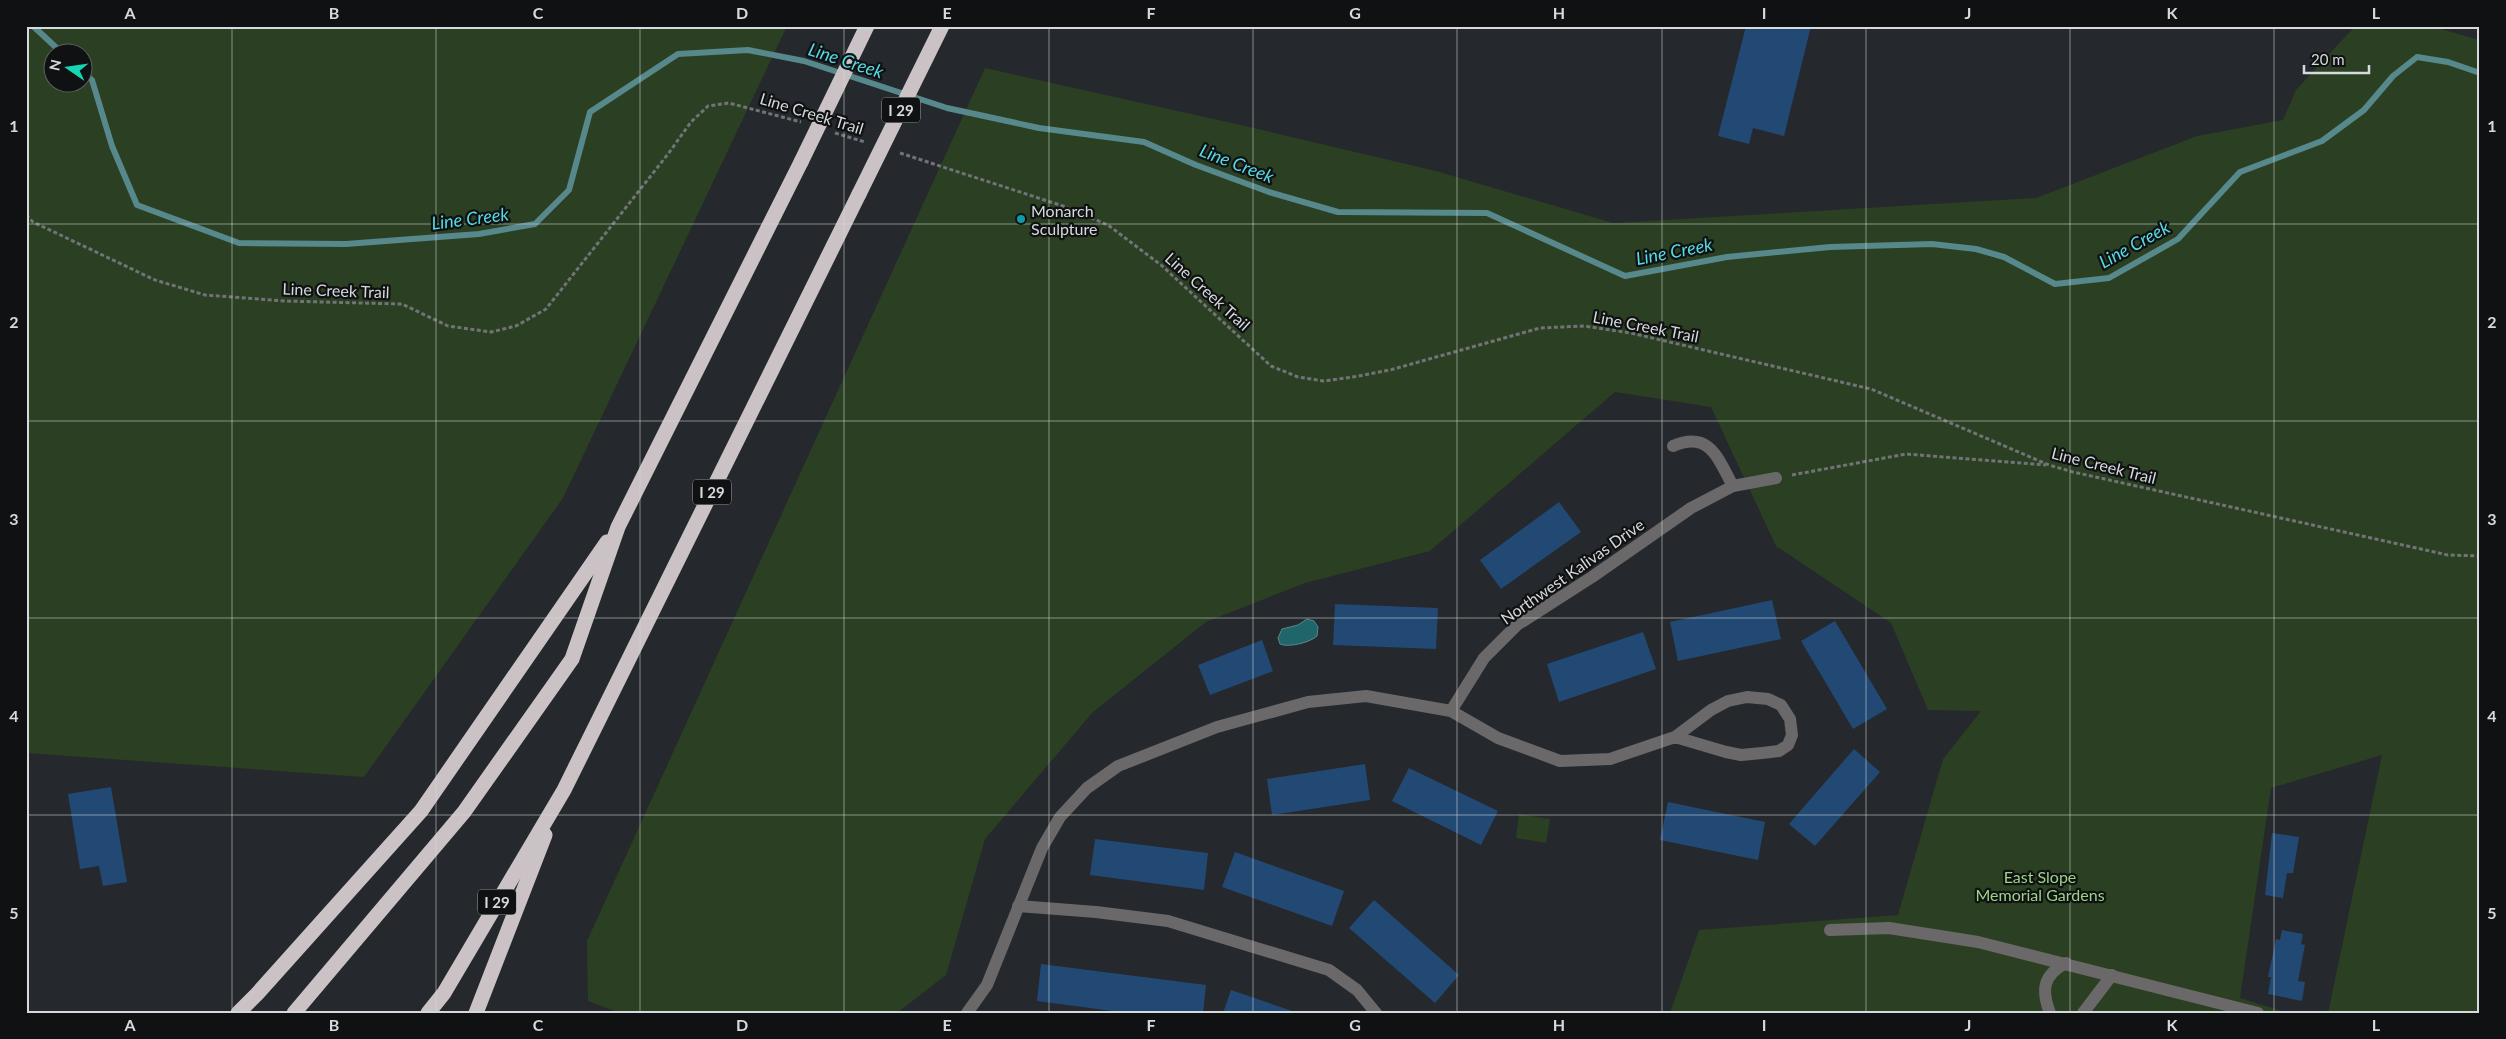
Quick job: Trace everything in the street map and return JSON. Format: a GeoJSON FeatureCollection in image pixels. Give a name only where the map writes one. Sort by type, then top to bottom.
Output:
{"type":"FeatureCollection","features":[{"type":"Feature","properties":{"kind":"highway"},"geometry":{"type":"LineString","coordinates":[[294,1013],[464,812],[572,659],[618,527],[801,162],[866,26]]}},
{"type":"Feature","properties":{"kind":"highway","name":"I 29"},"geometry":{"type":"LineString","coordinates":[[428,1013],[444,993],[564,790],[942,26]]}},
{"type":"Feature","properties":{"kind":"highway"},"geometry":{"type":"LineString","coordinates":[[238,1013],[258,994],[421,811],[618,527]]}},
{"type":"Feature","properties":{"kind":"highway"},"geometry":{"type":"LineString","coordinates":[[476,1013],[564,790]]}},
{"type":"Feature","properties":{"kind":"street"},"geometry":{"type":"LineString","coordinates":[[1673,446],[1695,440],[1705,444],[1715,453],[1733,486]]}},
{"type":"Feature","properties":{"kind":"street","name":"Northwest Kalivas Drive"},"geometry":{"type":"LineString","coordinates":[[1451,711],[1484,658],[1517,624],[1599,572],[1691,508],[1733,486],[1776,478]]}},
{"type":"Feature","properties":{"kind":"street"},"geometry":{"type":"LineString","coordinates":[[971,1012],[987,985],[1042,848],[1060,816],[1087,788],[1118,766],[1217,727],[1308,702],[1366,696],[1451,711],[1498,738],[1560,761],[1610,759],[1675,737],[1711,710],[1728,702],[1747,697],[1768,699],[1781,705],[1790,719],[1792,734],[1788,745],[1778,751],[1741,755],[1675,737]]}},
{"type":"Feature","properties":{"kind":"street"},"geometry":{"type":"LineString","coordinates":[[1018,906],[1114,914],[1168,922],[1187,927],[1329,970],[1357,990],[1376,1013]]}},
{"type":"Feature","properties":{"kind":"street"},"geometry":{"type":"LineString","coordinates":[[1830,930],[1874,927],[1908,929],[1978,942],[2112,974],[2258,1013]]}},
{"type":"Feature","properties":{"kind":"street"},"geometry":{"type":"LineString","coordinates":[[2050,1013],[2044,999],[2044,984],[2055,968],[2066,963]]}},
{"type":"Feature","properties":{"kind":"street"},"geometry":{"type":"LineString","coordinates":[[2083,1013],[2112,974]]}},
{"type":"Feature","properties":{"kind":"path","name":"Line Creek Trail"},"geometry":{"type":"LineString","coordinates":[[26,215],[32,222],[155,280],[205,295],[284,302],[402,304],[448,326],[491,332],[516,326],[546,309],[691,122],[708,106],[729,103],[803,123]]}},
{"type":"Feature","properties":{"kind":"path","name":"Line Creek Trail"},"geometry":{"type":"LineString","coordinates":[[831,132],[869,143]]}},
{"type":"Feature","properties":{"kind":"path","name":"Line Creek Trail"},"geometry":{"type":"LineString","coordinates":[[897,152],[1063,206],[1108,225],[1161,264],[1271,366],[1298,376],[1324,381],[1390,370],[1540,328],[1584,326],[1631,333],[1871,389],[2049,465],[2448,555],[2480,556]]}},
{"type":"Feature","properties":{"kind":"path"},"geometry":{"type":"LineString","coordinates":[[1776,478],[1906,454],[2049,465]]}},
{"type":"Feature","properties":{"kind":"green space"},"geometry":{"type":"Polygon","coordinates":[[[26,26],[787,26],[563,498],[364,777],[26,753],[26,26]]]}},
{"type":"Feature","properties":{"kind":"green space","name":"East Slope Memorial Gardens"},"geometry":{"type":"Polygon","coordinates":[[[2355,26],[2430,26],[2480,40],[2480,1013],[2328,1013],[2382,755],[2271,788],[2240,998],[2289,1013],[1670,1013],[1699,930],[1898,915],[1943,759],[1981,711],[1928,710],[1891,623],[1776,546],[1711,407],[1615,392],[1430,551],[1305,583],[1206,622],[1093,712],[985,839],[946,975],[897,1013],[620,1013],[588,1001],[587,941],[985,68],[1436,171],[1613,223],[2036,198],[2197,136],[2283,120],[2296,90],[2355,26]]]}},
{"type":"Feature","properties":{"kind":"green space"},"geometry":{"type":"Polygon","coordinates":[[[1519,814],[1550,819],[1546,843],[1516,838],[1519,814]]]}},
{"type":"Feature","properties":{"kind":"water"},"geometry":{"type":"Polygon","coordinates":[[[1307,619],[1314,621],[1318,627],[1317,636],[1300,644],[1280,644],[1278,638],[1282,629],[1298,625],[1307,619]]]}},
{"type":"Feature","properties":{"kind":"building"},"geometry":{"type":"Polygon","coordinates":[[[1746,26],[1811,26],[1784,136],[1753,128],[1749,144],[1718,136],[1746,26]]]}},
{"type":"Feature","properties":{"kind":"building"},"geometry":{"type":"Polygon","coordinates":[[[1559,502],[1581,532],[1501,589],[1480,560],[1559,502]]]}},
{"type":"Feature","properties":{"kind":"building"},"geometry":{"type":"Polygon","coordinates":[[[1772,600],[1781,639],[1678,661],[1670,622],[1772,600]]]}},
{"type":"Feature","properties":{"kind":"building"},"geometry":{"type":"Polygon","coordinates":[[[1335,604],[1438,608],[1436,649],[1333,645],[1335,604]]]}},
{"type":"Feature","properties":{"kind":"building"},"geometry":{"type":"Polygon","coordinates":[[[1835,621],[1887,709],[1853,729],[1801,641],[1835,621]]]}},
{"type":"Feature","properties":{"kind":"building"},"geometry":{"type":"Polygon","coordinates":[[[1643,632],[1656,669],[1559,702],[1547,664],[1643,632]]]}},
{"type":"Feature","properties":{"kind":"building"},"geometry":{"type":"Polygon","coordinates":[[[1262,640],[1273,671],[1210,695],[1198,665],[1262,640]]]}},
{"type":"Feature","properties":{"kind":"building"},"geometry":{"type":"Polygon","coordinates":[[[1854,749],[1880,772],[1815,846],[1789,824],[1854,749]]]}},
{"type":"Feature","properties":{"kind":"building"},"geometry":{"type":"Polygon","coordinates":[[[1365,764],[1370,800],[1272,815],[1267,779],[1365,764]]]}},
{"type":"Feature","properties":{"kind":"building"},"geometry":{"type":"Polygon","coordinates":[[[1409,768],[1498,811],[1481,845],[1392,801],[1409,768]]]}},
{"type":"Feature","properties":{"kind":"building"},"geometry":{"type":"Polygon","coordinates":[[[111,787],[127,882],[103,886],[99,866],[80,869],[68,794],[111,787]]]}},
{"type":"Feature","properties":{"kind":"building"},"geometry":{"type":"Polygon","coordinates":[[[1668,802],[1765,822],[1758,860],[1660,840],[1668,802]]]}},
{"type":"Feature","properties":{"kind":"building"},"geometry":{"type":"Polygon","coordinates":[[[2272,833],[2299,837],[2293,873],[2287,873],[2283,898],[2265,895],[2272,833]]]}},
{"type":"Feature","properties":{"kind":"building"},"geometry":{"type":"Polygon","coordinates":[[[1095,839],[1208,853],[1204,890],[1090,875],[1095,839]]]}},
{"type":"Feature","properties":{"kind":"building"},"geometry":{"type":"Polygon","coordinates":[[[1235,852],[1344,891],[1332,926],[1222,887],[1235,852]]]}},
{"type":"Feature","properties":{"kind":"building"},"geometry":{"type":"Polygon","coordinates":[[[1374,900],[1459,975],[1435,1003],[1349,928],[1374,900]]]}},
{"type":"Feature","properties":{"kind":"building"},"geometry":{"type":"Polygon","coordinates":[[[2282,930],[2303,934],[2301,944],[2305,945],[2298,981],[2305,982],[2302,1001],[2268,994],[2271,977],[2268,977],[2276,939],[2280,940],[2282,930]]]}},
{"type":"Feature","properties":{"kind":"building"},"geometry":{"type":"Polygon","coordinates":[[[1041,964],[1206,985],[1203,1013],[1127,1013],[1037,1001],[1041,964]]]}},
{"type":"Feature","properties":{"kind":"building"},"geometry":{"type":"Polygon","coordinates":[[[1231,990],[1295,1012],[1295,1013],[1223,1013],[1231,990]]]}},
{"type":"Feature","properties":{"kind":"waterway","name":"Line Creek"},"geometry":{"type":"LineString","coordinates":[[33,26],[50,42]]}},
{"type":"Feature","properties":{"kind":"waterway","name":"Line Creek"},"geometry":{"type":"LineString","coordinates":[[92,80],[112,146],[137,205],[239,243],[346,244],[479,234],[535,224],[569,190],[590,112],[678,54],[748,50],[804,61],[947,108],[1039,128],[1144,142],[1196,165],[1269,192],[1338,212],[1487,213],[1625,276],[1727,257],[1830,247],[1932,244],[1976,249],[2004,257],[2055,284],[2109,278],[2178,239],[2240,172],[2322,141],[2364,110],[2393,76],[2417,57],[2448,62],[2480,73]]}},
{"type":"Feature","properties":{"kind":"place","name":"Monarch Sculpture"},"geometry":{"type":"Point","coordinates":[1021,219]}}]}
